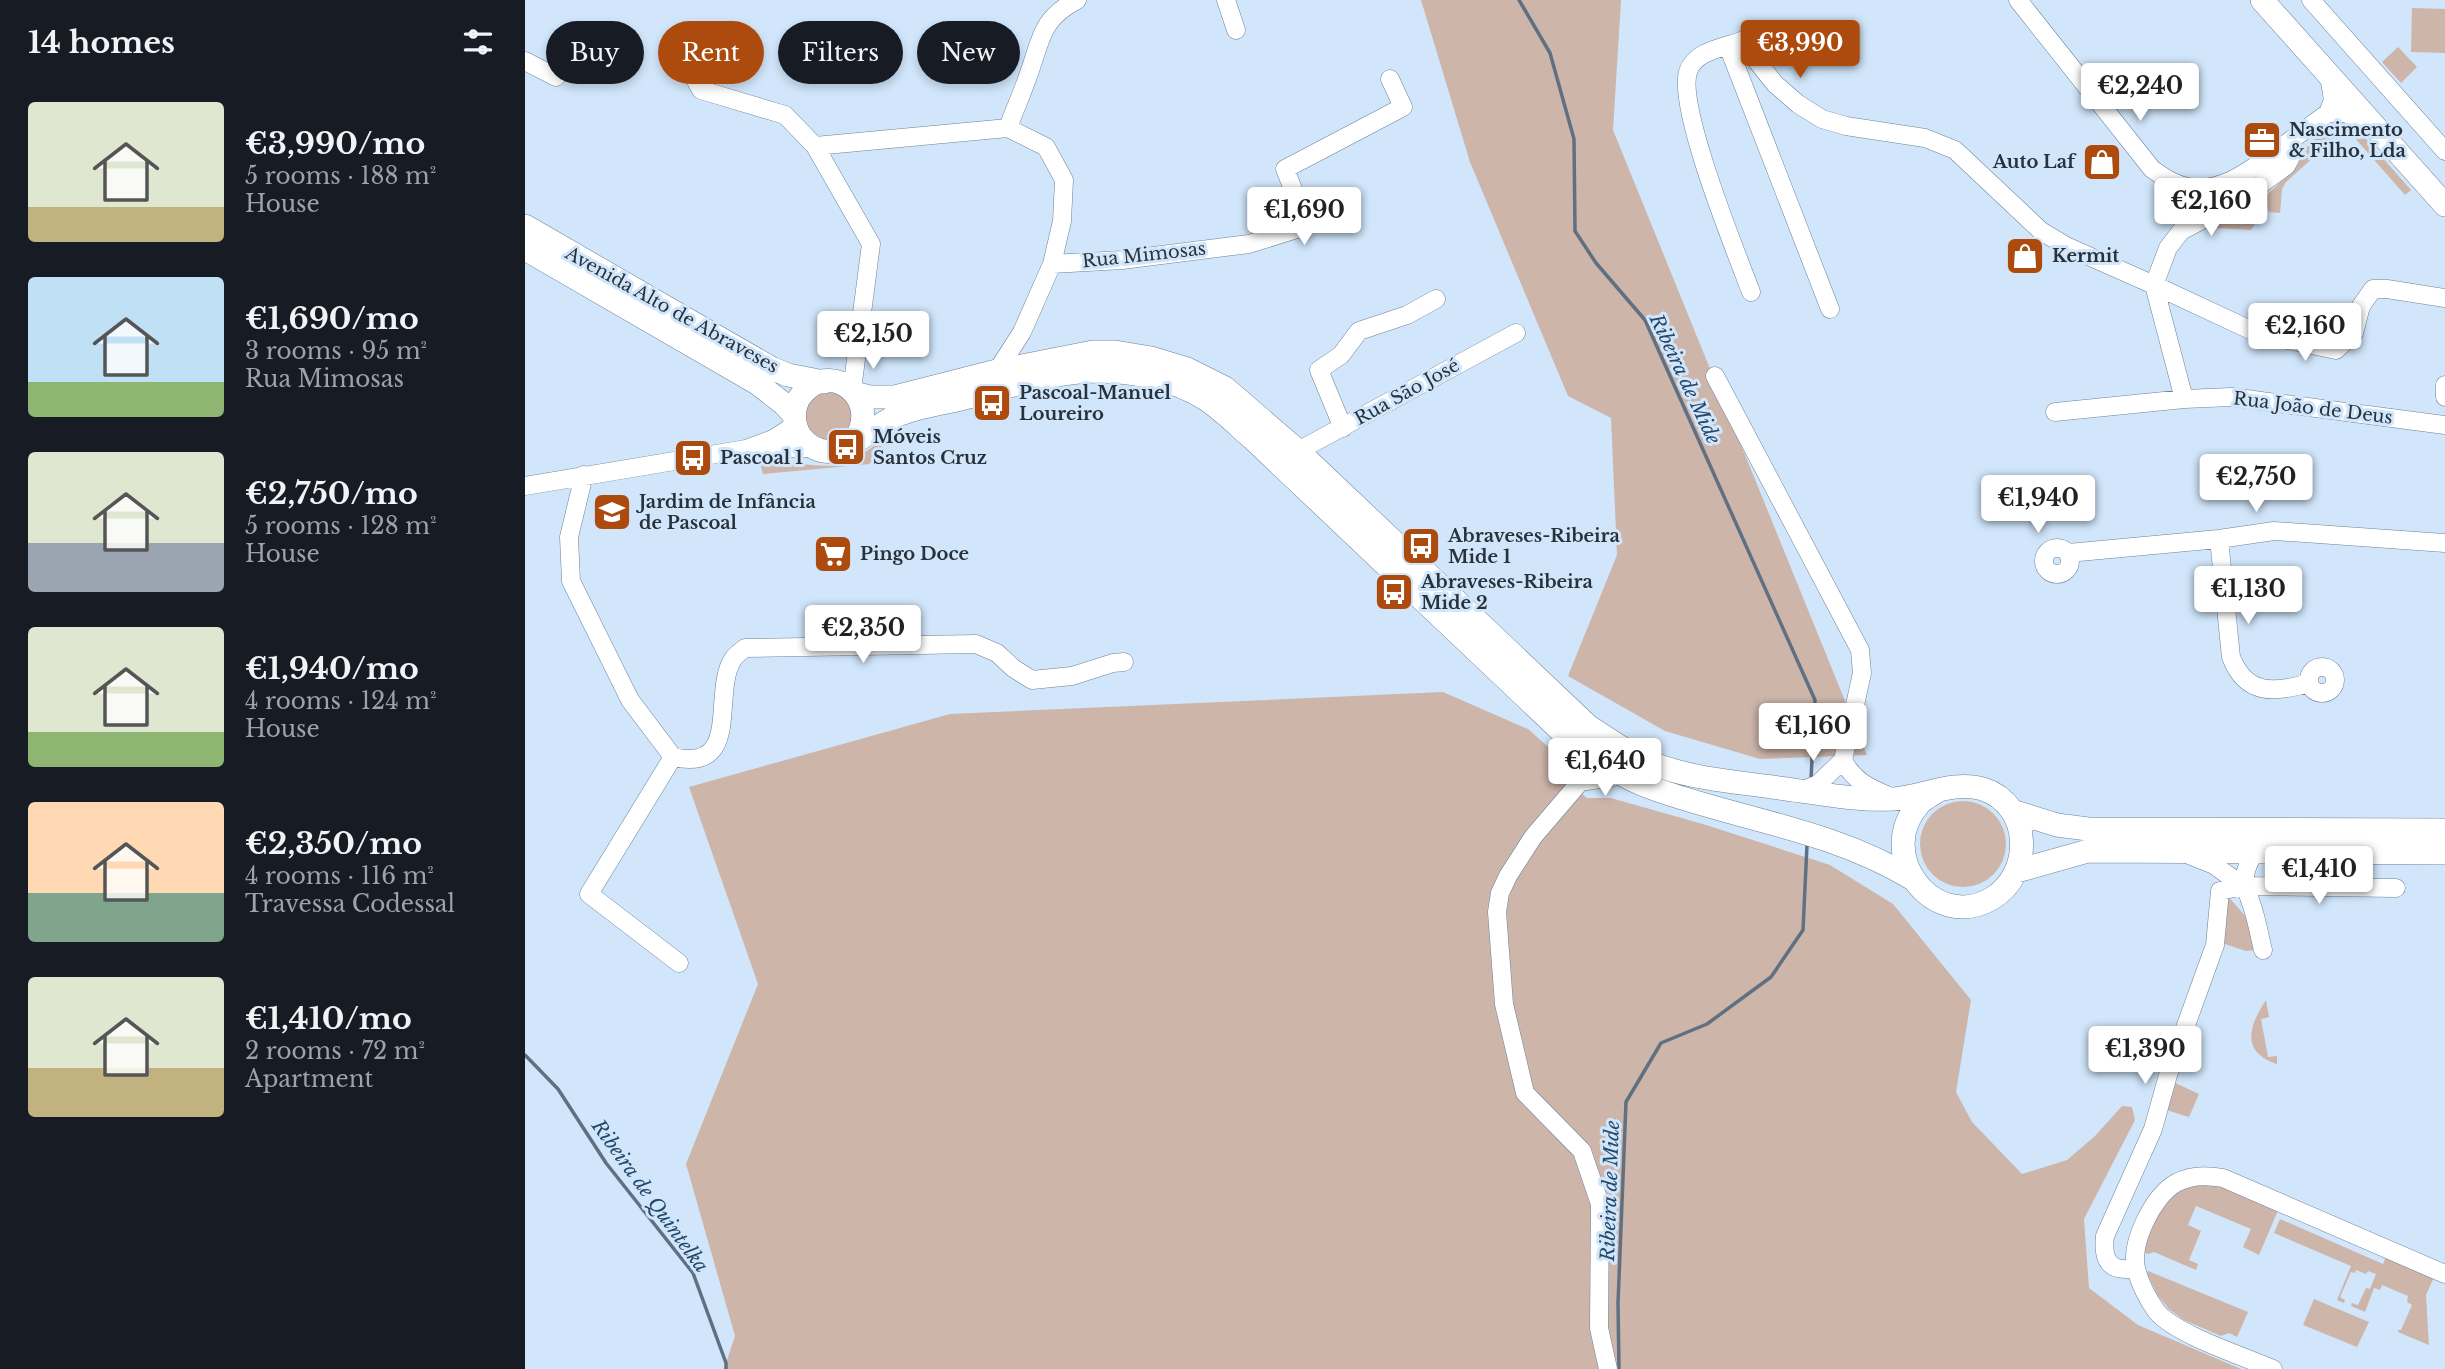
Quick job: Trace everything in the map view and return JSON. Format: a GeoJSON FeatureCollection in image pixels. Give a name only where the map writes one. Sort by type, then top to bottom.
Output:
{"type":"FeatureCollection","features":[{"type":"Feature","properties":{"kind":"main road"},"geometry":{"type":"LineString","coordinates":[[2262,0],[2445,205]]}},
{"type":"Feature","properties":{"kind":"main road"},"geometry":{"type":"LineString","coordinates":[[2284,0],[2445,182]]}},
{"type":"Feature","properties":{"kind":"main road","name":"Avenida Alto de Abraveses"},"geometry":{"type":"LineString","coordinates":[[525,226],[771,368],[870,397],[895,397],[997,371],[1093,352],[1115,352],[1151,358],[1187,369],[1225,388],[1298,452],[1588,726],[1626,752],[1663,767],[1706,777],[1847,797],[1894,799],[1935,792]]}},
{"type":"Feature","properties":{"kind":"main road","name":"Avenida Alto de Abraveses"},"geometry":{"type":"LineString","coordinates":[[525,249],[757,383],[784,404],[795,420]]}},
{"type":"Feature","properties":{"kind":"main road"},"geometry":{"type":"LineString","coordinates":[[854,441],[864,422],[864,412],[842,387],[812,386],[803,393],[797,403],[795,420],[799,435],[814,448],[835,451],[846,447],[901,414],[1044,379],[1093,371],[1129,373],[1179,386],[1207,400],[1252,438],[1575,744],[1624,775],[1649,787],[1818,836],[1861,852],[1904,874],[1923,892],[1938,901],[1956,906],[1974,905],[1991,899],[2005,888],[2017,871],[2023,851],[2021,830],[2012,811],[1993,794],[1969,785],[1952,786],[1935,792],[1919,803],[1908,820],[1902,839],[1904,874]]}},
{"type":"Feature","properties":{"kind":"main road"},"geometry":{"type":"LineString","coordinates":[[2012,811],[2057,825],[2088,829],[2445,830]]}},
{"type":"Feature","properties":{"kind":"main road"},"geometry":{"type":"LineString","coordinates":[[2017,871],[2088,851],[2445,853]]}},
{"type":"Feature","properties":{"kind":"street"},"geometry":{"type":"LineString","coordinates":[[1008,128],[1044,30],[1053,16],[1077,0]]}},
{"type":"Feature","properties":{"kind":"street"},"geometry":{"type":"LineString","coordinates":[[1226,0],[1236,30]]}},
{"type":"Feature","properties":{"kind":"street"},"geometry":{"type":"LineString","coordinates":[[2018,0],[2152,169],[2176,184],[2200,189],[2225,185],[2291,140],[2328,113],[2333,100],[2329,75]]}},
{"type":"Feature","properties":{"kind":"street"},"geometry":{"type":"LineString","coordinates":[[2311,0],[2445,151]]}},
{"type":"Feature","properties":{"kind":"street"},"geometry":{"type":"LineString","coordinates":[[1751,292],[1703,159],[1692,117],[1687,83],[1688,71],[1697,58],[1741,41],[1775,84],[1798,104],[1822,119],[1846,126],[1925,138],[1955,150],[2041,231],[2066,246],[2259,334],[2336,349],[2354,333],[2361,306],[2372,289],[2445,298]]}},
{"type":"Feature","properties":{"kind":"street"},"geometry":{"type":"LineString","coordinates":[[1728,46],[1830,309]]}},
{"type":"Feature","properties":{"kind":"street"},"geometry":{"type":"LineString","coordinates":[[525,61],[546,72]]}},
{"type":"Feature","properties":{"kind":"street","name":"Rua Mimosas"},"geometry":{"type":"LineString","coordinates":[[1052,264],[1122,260],[1249,243],[1297,229],[1304,217],[1285,169],[1403,107],[1390,79]]}},
{"type":"Feature","properties":{"kind":"street"},"geometry":{"type":"LineString","coordinates":[[698,84],[701,90],[785,115],[815,146],[871,244],[856,348],[842,387]]}},
{"type":"Feature","properties":{"kind":"street"},"geometry":{"type":"LineString","coordinates":[[2328,113],[2345,113],[2373,124]]}},
{"type":"Feature","properties":{"kind":"street"},"geometry":{"type":"LineString","coordinates":[[815,146],[1008,128],[1047,147],[1064,180],[1062,221],[1052,264],[1022,332],[997,371]]}},
{"type":"Feature","properties":{"kind":"street"},"geometry":{"type":"LineString","coordinates":[[2184,399],[2154,285],[2168,248],[2181,231],[2239,200],[2286,166],[2290,159],[2291,140]]}},
{"type":"Feature","properties":{"kind":"street"},"geometry":{"type":"LineString","coordinates":[[1343,428],[1319,370],[1341,355],[1359,331],[1408,315],[1436,299]]}},
{"type":"Feature","properties":{"kind":"street"},"geometry":{"type":"LineString","coordinates":[[1022,332],[1026,347],[1033,355],[1046,361]]}},
{"type":"Feature","properties":{"kind":"street","name":"Rua São José"},"geometry":{"type":"LineString","coordinates":[[1298,452],[1516,333]]}},
{"type":"Feature","properties":{"kind":"street"},"geometry":{"type":"LineString","coordinates":[[1715,376],[1860,650],[1862,673],[1843,760],[1818,784],[1801,791]]}},
{"type":"Feature","properties":{"kind":"street"},"geometry":{"type":"LineString","coordinates":[[2445,385],[2445,397]]}},
{"type":"Feature","properties":{"kind":"street","name":"Rua João de Deus"},"geometry":{"type":"LineString","coordinates":[[2055,412],[2231,397],[2445,425]]}},
{"type":"Feature","properties":{"kind":"street"},"geometry":{"type":"LineString","coordinates":[[746,449],[773,439],[795,420]]}},
{"type":"Feature","properties":{"kind":"street"},"geometry":{"type":"LineString","coordinates":[[525,486],[746,449],[814,448]]}},
{"type":"Feature","properties":{"kind":"street"},"geometry":{"type":"LineString","coordinates":[[584,475],[569,537],[571,582],[630,700],[673,757],[692,761],[704,758],[714,746],[721,729],[728,670],[734,657],[745,648],[976,644],[997,653],[1013,668],[1032,680],[1072,676],[1124,662]]}},
{"type":"Feature","properties":{"kind":"street"},"geometry":{"type":"LineString","coordinates":[[2068,553],[2219,539],[2274,531],[2445,543]]}},
{"type":"Feature","properties":{"kind":"street"},"geometry":{"type":"LineString","coordinates":[[2219,539],[2234,665],[2244,678],[2258,688],[2284,691],[2309,683]]}},
{"type":"Feature","properties":{"kind":"street"},"geometry":{"type":"LineString","coordinates":[[1575,744],[1580,782]]}},
{"type":"Feature","properties":{"kind":"street"},"geometry":{"type":"LineString","coordinates":[[673,757],[589,894],[679,962]]}},
{"type":"Feature","properties":{"kind":"street"},"geometry":{"type":"LineString","coordinates":[[1843,760],[1862,785],[1894,799]]}},
{"type":"Feature","properties":{"kind":"street"},"geometry":{"type":"LineString","coordinates":[[1608,1369],[1599,1328],[1600,1204],[1582,1151],[1525,1093],[1504,1004],[1497,912],[1500,893],[1508,876],[1533,837],[1580,782],[1624,775]]}},
{"type":"Feature","properties":{"kind":"street"},"geometry":{"type":"LineString","coordinates":[[2180,851],[2214,865],[2243,886]]}},
{"type":"Feature","properties":{"kind":"street"},"geometry":{"type":"LineString","coordinates":[[2253,852],[2245,867],[2243,886],[2255,915],[2263,950]]}},
{"type":"Feature","properties":{"kind":"street"},"geometry":{"type":"LineString","coordinates":[[2136,1268],[2124,1270],[2113,1267],[2106,1260],[2105,1236],[2153,1129],[2168,1075],[2215,945],[2220,891],[2243,886],[2396,888]]}},
{"type":"Feature","properties":{"kind":"street"},"geometry":{"type":"LineString","coordinates":[[2273,1369],[2178,1329],[2158,1313],[2146,1294],[2136,1268],[2138,1238],[2151,1209],[2175,1184],[2194,1177],[2223,1178],[2445,1275]]}},
{"type":"Feature","properties":{"kind":"shaded area"},"geometry":{"type":"Polygon","coordinates":[[[1421,0],[1621,0],[1613,130],[1867,755],[1760,759],[1665,731],[1568,676],[1617,555],[1611,418],[1568,396],[1470,162],[1421,0]]]}},
{"type":"Feature","properties":{"kind":"shaded area"},"geometry":{"type":"Polygon","coordinates":[[[2412,8],[2445,9],[2445,53],[2411,52],[2412,8]]]}},
{"type":"Feature","properties":{"kind":"shaded area"},"geometry":{"type":"Polygon","coordinates":[[[2398,47],[2417,67],[2401,83],[2382,62],[2398,47]]]}},
{"type":"Feature","properties":{"kind":"shaded area"},"geometry":{"type":"Polygon","coordinates":[[[2350,121],[2411,190],[2405,195],[2346,128],[2286,182],[2282,189],[2280,213],[2269,212],[2265,202],[2268,194],[2297,166],[2306,148],[2334,123],[2350,121]]]}},
{"type":"Feature","properties":{"kind":"shaded area"},"geometry":{"type":"Polygon","coordinates":[[[2239,214],[2254,221],[2251,230],[2215,228],[2216,225],[2239,214]]]}},
{"type":"Feature","properties":{"kind":"shaded area"},"geometry":{"type":"Polygon","coordinates":[[[829,392],[846,399],[853,416],[846,433],[829,440],[812,433],[805,416],[812,399],[829,392]]]}},
{"type":"Feature","properties":{"kind":"shaded area"},"geometry":{"type":"Polygon","coordinates":[[[881,441],[882,461],[870,464],[763,474],[760,463],[834,466],[858,457],[881,441]]]}},
{"type":"Feature","properties":{"kind":"shaded area"},"geometry":{"type":"Polygon","coordinates":[[[1443,692],[1528,729],[1562,759],[1567,781],[1587,798],[1611,798],[1830,865],[1893,904],[1971,1000],[1956,1092],[1972,1122],[2022,1174],[2067,1160],[2095,1136],[2122,1106],[2132,1107],[2135,1120],[2084,1219],[2089,1288],[2138,1325],[2241,1369],[724,1369],[735,1336],[686,1164],[758,984],[689,787],[950,714],[1443,692]]]}},
{"type":"Feature","properties":{"kind":"shaded area"},"geometry":{"type":"Polygon","coordinates":[[[1963,801],[1987,808],[1999,820],[2006,844],[1999,868],[1987,880],[1963,887],[1939,880],[1927,868],[1920,844],[1927,820],[1939,808],[1963,801]]]}},
{"type":"Feature","properties":{"kind":"shaded area"},"geometry":{"type":"Polygon","coordinates":[[[2227,895],[2246,917],[2257,950],[2246,951],[2222,943],[2227,895]]]}},
{"type":"Feature","properties":{"kind":"shaded area"},"geometry":{"type":"Polygon","coordinates":[[[2266,1000],[2269,1017],[2261,1019],[2268,1057],[2277,1056],[2277,1064],[2257,1053],[2251,1037],[2255,1019],[2266,1000]]]}},
{"type":"Feature","properties":{"kind":"shaded area"},"geometry":{"type":"Polygon","coordinates":[[[2171,1081],[2199,1094],[2189,1117],[2163,1109],[2171,1081]]]}},
{"type":"Feature","properties":{"kind":"shaded area"},"geometry":{"type":"Polygon","coordinates":[[[2207,1181],[2279,1208],[2259,1255],[2243,1247],[2251,1229],[2196,1206],[2188,1225],[2201,1231],[2189,1260],[2198,1264],[2196,1270],[2154,1252],[2144,1252],[2144,1234],[2171,1191],[2207,1181]]]}},
{"type":"Feature","properties":{"kind":"shaded area"},"geometry":{"type":"Polygon","coordinates":[[[2280,1219],[2383,1264],[2387,1254],[2435,1275],[2426,1295],[2429,1345],[2398,1332],[2412,1305],[2407,1302],[2408,1296],[2382,1285],[2380,1290],[2374,1288],[2365,1312],[2351,1306],[2352,1303],[2358,1305],[2366,1288],[2370,1289],[2376,1274],[2356,1270],[2355,1273],[2351,1272],[2340,1297],[2345,1300],[2344,1303],[2337,1300],[2351,1266],[2274,1233],[2280,1219]]]}},
{"type":"Feature","properties":{"kind":"shaded area"},"geometry":{"type":"Polygon","coordinates":[[[2148,1271],[2248,1312],[2237,1337],[2229,1333],[2221,1336],[2184,1320],[2169,1309],[2158,1296],[2148,1271]]]}},
{"type":"Feature","properties":{"kind":"shaded area"},"geometry":{"type":"Polygon","coordinates":[[[2314,1299],[2369,1322],[2357,1347],[2303,1325],[2314,1299]]]}},
{"type":"Feature","properties":{"kind":"waterway","name":"Ribeira de Mide"},"geometry":{"type":"LineString","coordinates":[[1519,0],[1550,53],[1574,139],[1575,231],[1596,263],[1645,320],[1815,700],[1811,779]]}},
{"type":"Feature","properties":{"kind":"waterway","name":"Ribeira de Mide"},"geometry":{"type":"LineString","coordinates":[[1619,1369],[1618,1303],[1626,1102],[1661,1043],[1707,1024],[1771,977],[1803,930],[1807,845]]}},
{"type":"Feature","properties":{"kind":"waterway","name":"Ribeira de Quintelka"},"geometry":{"type":"LineString","coordinates":[[525,1055],[558,1089],[606,1163],[693,1273],[726,1369]]}},
{"type":"Feature","properties":{"kind":"place","name":"Nascimento & Filho, Lda"},"geometry":{"type":"Point","coordinates":[2262,140]}},
{"type":"Feature","properties":{"kind":"place","name":"Auto Laf"},"geometry":{"type":"Point","coordinates":[2102,162]}},
{"type":"Feature","properties":{"kind":"place","name":"Kermit"},"geometry":{"type":"Point","coordinates":[2025,256]}},
{"type":"Feature","properties":{"kind":"place","name":"Pascoal-Manuel Loureiro"},"geometry":{"type":"Point","coordinates":[992,403]}},
{"type":"Feature","properties":{"kind":"place","name":"Móveis Santos Cruz"},"geometry":{"type":"Point","coordinates":[846,447]}},
{"type":"Feature","properties":{"kind":"place","name":"Pascoal 1"},"geometry":{"type":"Point","coordinates":[693,458]}},
{"type":"Feature","properties":{"kind":"place","name":"Jardim de Infância de Pascoal"},"geometry":{"type":"Point","coordinates":[612,512]}},
{"type":"Feature","properties":{"kind":"place","name":"Abraveses-Ribeira Mide 1"},"geometry":{"type":"Point","coordinates":[1421,546]}},
{"type":"Feature","properties":{"kind":"place","name":"Pingo Doce"},"geometry":{"type":"Point","coordinates":[833,554]}},
{"type":"Feature","properties":{"kind":"place","name":"Abraveses-Ribeira Mide 2"},"geometry":{"type":"Point","coordinates":[1394,592]}}]}
